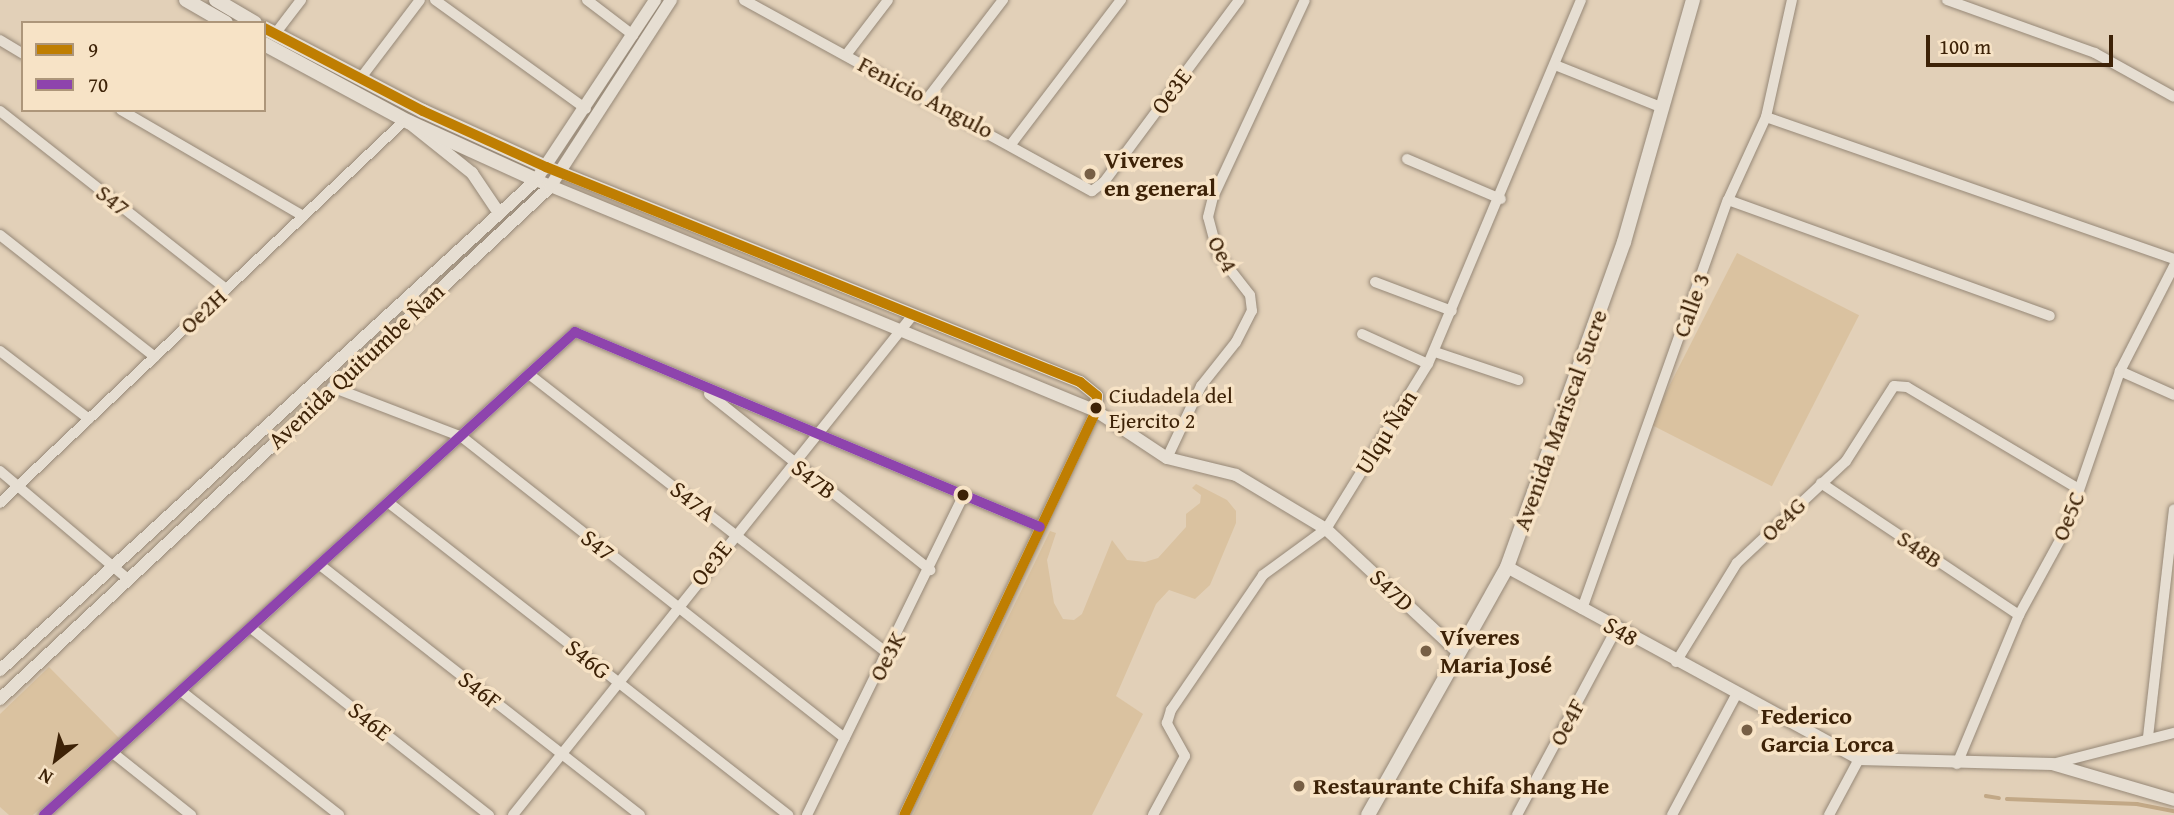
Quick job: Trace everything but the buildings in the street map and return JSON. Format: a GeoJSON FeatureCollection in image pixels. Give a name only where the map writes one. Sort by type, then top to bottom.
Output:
{"type":"FeatureCollection","features":[{"type":"Feature","properties":{"kind":"main road"},"geometry":{"type":"LineString","coordinates":[[186,0],[207,5],[224,21]]}},
{"type":"Feature","properties":{"kind":"main road"},"geometry":{"type":"LineString","coordinates":[[216,0],[253,21]]}},
{"type":"Feature","properties":{"kind":"main road","name":"Avenida Mariscal Sucre"},"geometry":{"type":"LineString","coordinates":[[1368,815],[1507,567],[1625,242],[1693,0]]}},
{"type":"Feature","properties":{"kind":"main road"},"geometry":{"type":"LineString","coordinates":[[268,35],[546,167]]}},
{"type":"Feature","properties":{"kind":"main road"},"geometry":{"type":"LineString","coordinates":[[268,35],[407,121],[536,180]]}},
{"type":"Feature","properties":{"kind":"street"},"geometry":{"type":"LineString","coordinates":[[268,35],[301,0]]}},
{"type":"Feature","properties":{"kind":"street"},"geometry":{"type":"LineString","coordinates":[[360,79],[420,0]]}},
{"type":"Feature","properties":{"kind":"street"},"geometry":{"type":"LineString","coordinates":[[435,0],[586,109]]}},
{"type":"Feature","properties":{"kind":"street"},"geometry":{"type":"LineString","coordinates":[[587,0],[633,35]]}},
{"type":"Feature","properties":{"kind":"street","name":"Avenida Quitumbe Ñan"},"geometry":{"type":"LineString","coordinates":[[0,670],[111,563],[536,180],[586,109],[655,0]]}},
{"type":"Feature","properties":{"kind":"street","name":"Avenida Quitumbe Ñan"},"geometry":{"type":"LineString","coordinates":[[0,698],[550,187],[671,0]]}},
{"type":"Feature","properties":{"kind":"street","name":"Fenicio Angulo"},"geometry":{"type":"LineString","coordinates":[[744,0],[1012,144],[1092,191],[1104,182]]}},
{"type":"Feature","properties":{"kind":"street"},"geometry":{"type":"LineString","coordinates":[[762,11],[771,0]]}},
{"type":"Feature","properties":{"kind":"street"},"geometry":{"type":"LineString","coordinates":[[846,55],[888,0]]}},
{"type":"Feature","properties":{"kind":"street"},"geometry":{"type":"LineString","coordinates":[[927,99],[1003,0]]}},
{"type":"Feature","properties":{"kind":"street"},"geometry":{"type":"LineString","coordinates":[[1012,144],[1121,0]]}},
{"type":"Feature","properties":{"kind":"street","name":"Oe3E"},"geometry":{"type":"LineString","coordinates":[[1104,182],[1239,0]]}},
{"type":"Feature","properties":{"kind":"street","name":"Oe4"},"geometry":{"type":"LineString","coordinates":[[1167,458],[1201,386],[1236,342],[1252,311],[1250,295],[1218,254],[1208,217],[1213,197],[1305,0]]}},
{"type":"Feature","properties":{"kind":"street","name":"Ulqu Ñan"},"geometry":{"type":"LineString","coordinates":[[1153,815],[1185,756],[1167,723],[1171,709],[1263,575],[1326,528],[1435,352],[1501,199],[1581,0]]}},
{"type":"Feature","properties":{"kind":"street","name":"Calle 3"},"geometry":{"type":"LineString","coordinates":[[1582,609],[1728,200],[1766,117],[1792,0]]}},
{"type":"Feature","properties":{"kind":"street"},"geometry":{"type":"LineString","coordinates":[[1947,0],[2095,52],[2174,97]]}},
{"type":"Feature","properties":{"kind":"street"},"geometry":{"type":"LineString","coordinates":[[0,40],[21,53]]}},
{"type":"Feature","properties":{"kind":"street"},"geometry":{"type":"LineString","coordinates":[[1555,65],[1663,107]]}},
{"type":"Feature","properties":{"kind":"street","name":"S47"},"geometry":{"type":"LineString","coordinates":[[0,111],[226,289]]}},
{"type":"Feature","properties":{"kind":"street"},"geometry":{"type":"LineString","coordinates":[[124,112],[303,216]]}},
{"type":"Feature","properties":{"kind":"street"},"geometry":{"type":"LineString","coordinates":[[1766,117],[2174,259]]}},
{"type":"Feature","properties":{"kind":"street"},"geometry":{"type":"LineString","coordinates":[[407,121],[479,180],[499,213]]}},
{"type":"Feature","properties":{"kind":"street","name":"Oe2H"},"geometry":{"type":"LineString","coordinates":[[0,503],[407,121]]}},
{"type":"Feature","properties":{"kind":"street"},"geometry":{"type":"LineString","coordinates":[[1407,159],[1501,199]]}},
{"type":"Feature","properties":{"kind":"street"},"geometry":{"type":"LineString","coordinates":[[546,167],[1080,382],[1097,396],[1096,411],[904,815]]}},
{"type":"Feature","properties":{"kind":"street"},"geometry":{"type":"LineString","coordinates":[[536,180],[1096,411]]}},
{"type":"Feature","properties":{"kind":"street"},"geometry":{"type":"LineString","coordinates":[[1728,200],[2050,316]]}},
{"type":"Feature","properties":{"kind":"street"},"geometry":{"type":"LineString","coordinates":[[0,235],[155,357]]}},
{"type":"Feature","properties":{"kind":"street","name":"Oe5C"},"geometry":{"type":"LineString","coordinates":[[1957,764],[2020,615],[2061,538],[2120,371],[2174,266]]}},
{"type":"Feature","properties":{"kind":"street"},"geometry":{"type":"LineString","coordinates":[[1375,282],[1452,311]]}},
{"type":"Feature","properties":{"kind":"street","name":"Oe3E"},"geometry":{"type":"LineString","coordinates":[[513,815],[792,461],[913,315]]}},
{"type":"Feature","properties":{"kind":"street"},"geometry":{"type":"LineString","coordinates":[[44,815],[575,332],[1040,527]]}},
{"type":"Feature","properties":{"kind":"street"},"geometry":{"type":"LineString","coordinates":[[1362,334],[1428,364]]}},
{"type":"Feature","properties":{"kind":"street"},"geometry":{"type":"LineString","coordinates":[[0,351],[89,419]]}},
{"type":"Feature","properties":{"kind":"street"},"geometry":{"type":"LineString","coordinates":[[1435,352],[1518,380]]}},
{"type":"Feature","properties":{"kind":"street"},"geometry":{"type":"LineString","coordinates":[[2120,371],[2174,395]]}},
{"type":"Feature","properties":{"kind":"street","name":"S47A"},"geometry":{"type":"LineString","coordinates":[[530,375],[889,653]]}},
{"type":"Feature","properties":{"kind":"street","name":"S47B"},"geometry":{"type":"LineString","coordinates":[[699,385],[930,570]]}},
{"type":"Feature","properties":{"kind":"street","name":"Oe4G"},"geometry":{"type":"LineString","coordinates":[[1676,662],[1737,563],[1846,461],[1888,391],[1898,385],[2079,489]]}},
{"type":"Feature","properties":{"kind":"street","name":"S47"},"geometry":{"type":"LineString","coordinates":[[332,387],[462,437],[845,738]]}},
{"type":"Feature","properties":{"kind":"street","name":"S47D"},"geometry":{"type":"LineString","coordinates":[[1096,411],[1167,458],[1236,475],[1326,528],[1458,652]]}},
{"type":"Feature","properties":{"kind":"street"},"geometry":{"type":"LineString","coordinates":[[0,471],[128,579]]}},
{"type":"Feature","properties":{"kind":"street","name":"S48B"},"geometry":{"type":"LineString","coordinates":[[1821,483],[2020,615]]}},
{"type":"Feature","properties":{"kind":"street","name":"Oe3K"},"geometry":{"type":"LineString","coordinates":[[807,815],[930,570],[964,495]]}},
{"type":"Feature","properties":{"kind":"street","name":"S46G"},"geometry":{"type":"LineString","coordinates":[[389,503],[788,815]]}},
{"type":"Feature","properties":{"kind":"street"},"geometry":{"type":"LineString","coordinates":[[2148,737],[2170,603],[2174,509]]}},
{"type":"Feature","properties":{"kind":"street","name":"S46F"},"geometry":{"type":"LineString","coordinates":[[320,565],[640,815]]}},
{"type":"Feature","properties":{"kind":"street","name":"S48"},"geometry":{"type":"LineString","coordinates":[[1507,567],[1736,695],[1859,760]]}},
{"type":"Feature","properties":{"kind":"street","name":"S46E"},"geometry":{"type":"LineString","coordinates":[[251,628],[489,815]]}},
{"type":"Feature","properties":{"kind":"street","name":"Oe4F"},"geometry":{"type":"LineString","coordinates":[[1521,813],[1616,628]]}},
{"type":"Feature","properties":{"kind":"street"},"geometry":{"type":"LineString","coordinates":[[181,691],[339,815]]}},
{"type":"Feature","properties":{"kind":"street"},"geometry":{"type":"LineString","coordinates":[[1672,815],[1736,695]]}},
{"type":"Feature","properties":{"kind":"street"},"geometry":{"type":"LineString","coordinates":[[1829,815],[1859,760],[2052,764],[2148,737],[2174,733]]}},
{"type":"Feature","properties":{"kind":"street"},"geometry":{"type":"LineString","coordinates":[[113,753],[191,815]]}},
{"type":"Feature","properties":{"kind":"street"},"geometry":{"type":"LineString","coordinates":[[2052,764],[2174,800]]}},
{"type":"Feature","properties":{"kind":"shaded area"},"geometry":{"type":"Polygon","coordinates":[[[1737,253],[1859,315],[1772,486],[1650,424],[1737,253]]]}},
{"type":"Feature","properties":{"kind":"shaded area"},"geometry":{"type":"Polygon","coordinates":[[[1196,484],[1227,500],[1236,511],[1236,523],[1210,585],[1195,599],[1169,590],[1156,604],[1116,696],[1143,714],[1092,815],[913,815],[1050,531],[1056,533],[1047,560],[1054,603],[1063,619],[1074,620],[1082,614],[1112,540],[1127,560],[1145,562],[1158,558],[1186,527],[1186,514],[1200,503],[1201,495],[1192,488],[1196,484]]]}},
{"type":"Feature","properties":{"kind":"shaded area"},"geometry":{"type":"Polygon","coordinates":[[[49,667],[119,738],[33,815],[9,815],[0,807],[0,714],[49,667]]]}},
{"type":"Feature","properties":{"kind":"waterway"},"geometry":{"type":"LineString","coordinates":[[1986,796],[1999,798]]}},
{"type":"Feature","properties":{"kind":"waterway"},"geometry":{"type":"LineString","coordinates":[[2007,799],[2137,804],[2174,811]]}},
{"type":"Feature","properties":{"kind":"transit line","name":"9"},"geometry":{"type":"LineString","coordinates":[[266,29],[423,111],[546,167],[1080,382],[1097,396],[1096,411],[904,815]]}},
{"type":"Feature","properties":{"kind":"transit line","name":"70"},"geometry":{"type":"LineString","coordinates":[[44,815],[575,332],[1040,527]]}},
{"type":"Feature","properties":{"kind":"place","name":"Viveres en general"},"geometry":{"type":"Point","coordinates":[1090,174]}},
{"type":"Feature","properties":{"kind":"place","name":"Ciudadela del Ejercito 2"},"geometry":{"type":"Point","coordinates":[1096,408]}},
{"type":"Feature","properties":{"kind":"place","name":"Víveres Maria José"},"geometry":{"type":"Point","coordinates":[1426,651]}},
{"type":"Feature","properties":{"kind":"place","name":"Federico Garcia Lorca"},"geometry":{"type":"Point","coordinates":[1747,730]}},
{"type":"Feature","properties":{"kind":"place","name":"Restaurante Chifa Shang He"},"geometry":{"type":"Point","coordinates":[1299,786]}}]}
